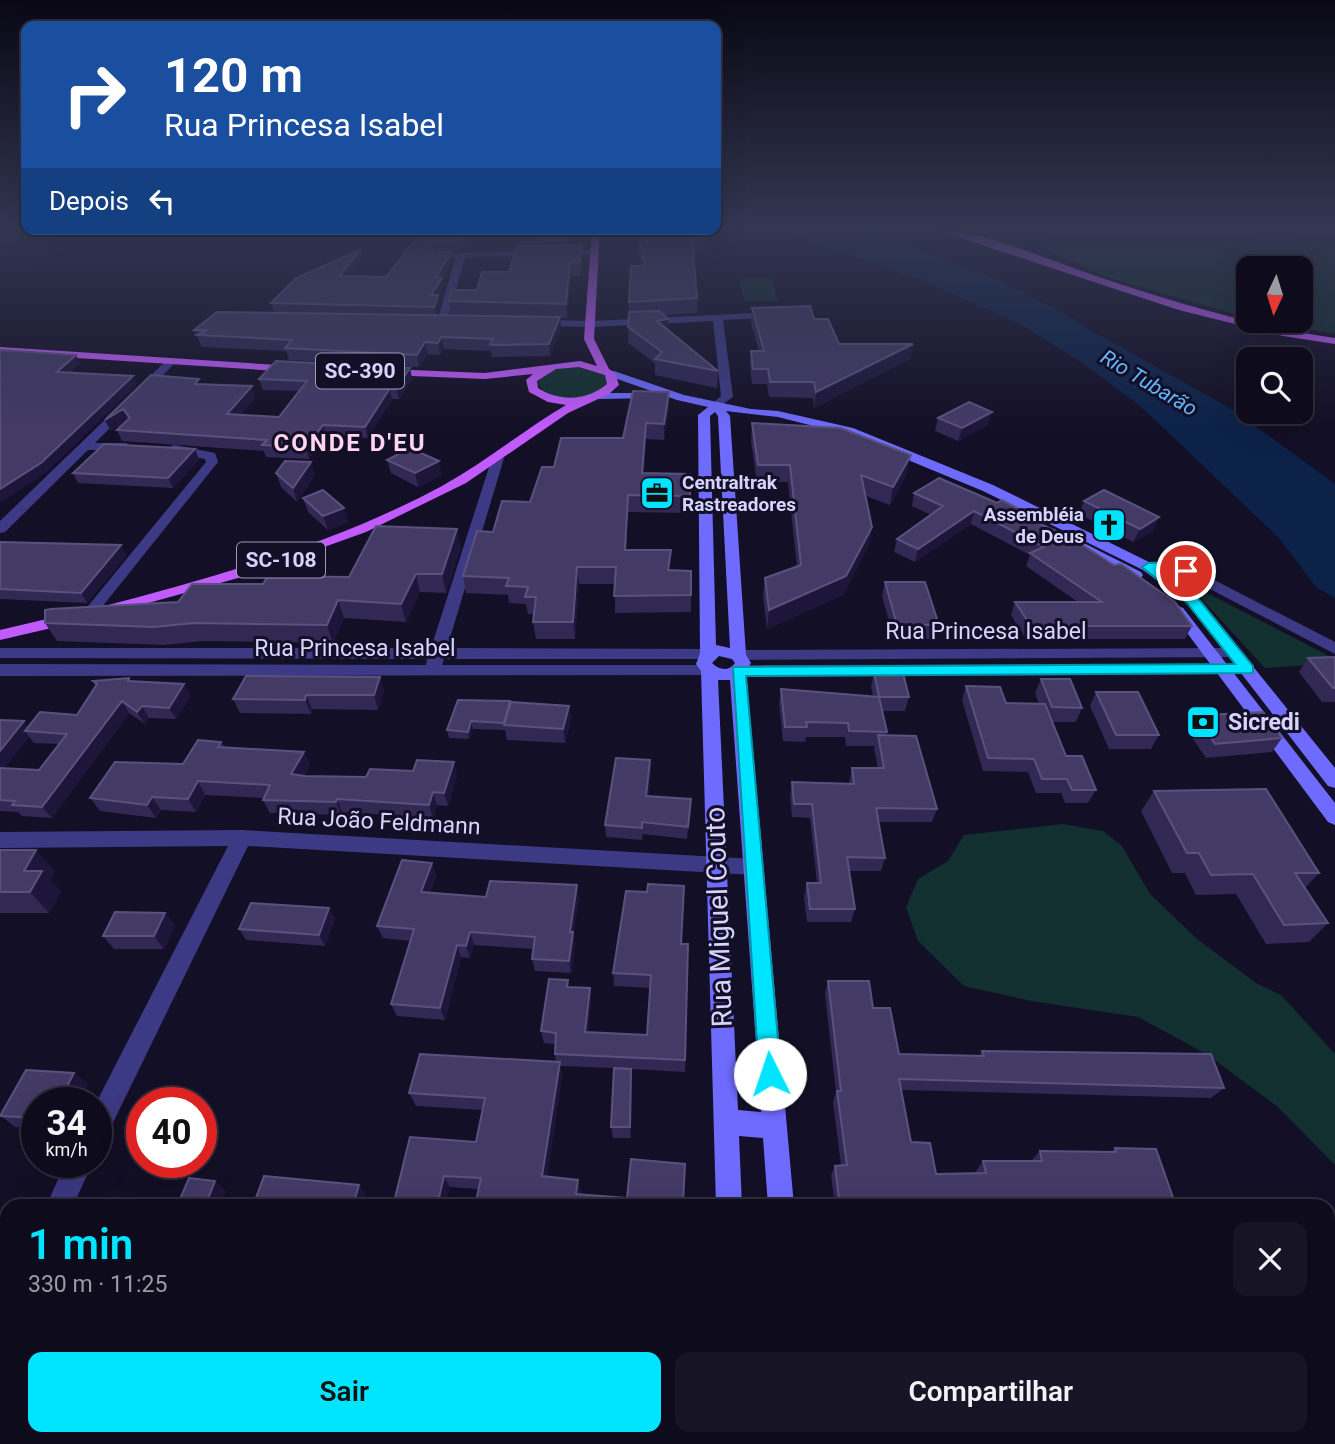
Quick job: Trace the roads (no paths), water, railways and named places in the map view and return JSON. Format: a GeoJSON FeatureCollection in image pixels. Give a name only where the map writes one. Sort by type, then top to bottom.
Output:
{"type":"FeatureCollection","features":[{"type":"Feature","properties":{"kind":"main road"},"geometry":{"type":"LineString","coordinates":[[535,392],[557,400],[582,400],[598,396],[613,385],[589,339],[593,295]]}},
{"type":"Feature","properties":{"kind":"main road"},"geometry":{"type":"LineString","coordinates":[[1143,295],[1194,313],[1266,330],[1335,341]]}},
{"type":"Feature","properties":{"kind":"main road"},"geometry":{"type":"LineString","coordinates":[[537,426],[543,408],[531,380],[589,339]]}},
{"type":"Feature","properties":{"kind":"main road","name":"SC-390"},"geometry":{"type":"LineString","coordinates":[[0,349],[307,369]]}},
{"type":"Feature","properties":{"kind":"main road"},"geometry":{"type":"LineString","coordinates":[[547,368],[580,364],[607,371]]}},
{"type":"Feature","properties":{"kind":"main road","name":"SC-390"},"geometry":{"type":"LineString","coordinates":[[375,372],[485,376],[547,368]]}},
{"type":"Feature","properties":{"kind":"main road","name":"SC-390"},"geometry":{"type":"LineString","coordinates":[[485,376],[535,392]]}},
{"type":"Feature","properties":{"kind":"main road","name":"SC-108"},"geometry":{"type":"LineString","coordinates":[[0,635],[210,582],[302,553],[388,517],[498,458],[537,426],[582,400]]}},
{"type":"Feature","properties":{"kind":"street"},"geometry":{"type":"LineString","coordinates":[[446,295],[437,321],[455,321]]}},
{"type":"Feature","properties":{"kind":"street"},"geometry":{"type":"LineString","coordinates":[[523,322],[592,324],[783,315]]}},
{"type":"Feature","properties":{"kind":"street"},"geometry":{"type":"LineString","coordinates":[[718,318],[727,397],[718,405]]}},
{"type":"Feature","properties":{"kind":"street"},"geometry":{"type":"LineString","coordinates":[[0,529],[173,360]]}},
{"type":"Feature","properties":{"kind":"street"},"geometry":{"type":"LineString","coordinates":[[607,371],[681,398],[751,412],[873,446],[983,492],[1141,570],[1192,600],[1335,781]]}},
{"type":"Feature","properties":{"kind":"street"},"geometry":{"type":"LineString","coordinates":[[598,396],[681,398]]}},
{"type":"Feature","properties":{"kind":"street","name":"Rua Miguel Couto"},"geometry":{"type":"LineString","coordinates":[[729,1199],[708,663],[704,415],[718,405],[724,416],[738,663],[780,1199]]}},
{"type":"Feature","properties":{"kind":"street"},"geometry":{"type":"LineString","coordinates":[[85,446],[139,448]]}},
{"type":"Feature","properties":{"kind":"street"},"geometry":{"type":"LineString","coordinates":[[89,614],[212,462],[211,456],[166,449]]}},
{"type":"Feature","properties":{"kind":"street"},"geometry":{"type":"LineString","coordinates":[[434,663],[498,458]]}},
{"type":"Feature","properties":{"kind":"street"},"geometry":{"type":"LineString","coordinates":[[706,529],[730,530]]}},
{"type":"Feature","properties":{"kind":"street"},"geometry":{"type":"LineString","coordinates":[[1141,570],[1170,566],[1186,571],[1335,649]]}},
{"type":"Feature","properties":{"kind":"street"},"geometry":{"type":"LineString","coordinates":[[1141,570],[1167,598],[1335,817]]}},
{"type":"Feature","properties":{"kind":"street"},"geometry":{"type":"LineString","coordinates":[[707,589],[734,590]]}},
{"type":"Feature","properties":{"kind":"street"},"geometry":{"type":"LineString","coordinates":[[722,650],[738,663],[727,675],[708,663],[722,650]]}},
{"type":"Feature","properties":{"kind":"street","name":"Rua Princesa Isabel"},"geometry":{"type":"LineString","coordinates":[[0,653],[434,663]]}},
{"type":"Feature","properties":{"kind":"street","name":"Rua Princesa Isabel"},"geometry":{"type":"LineString","coordinates":[[738,663],[925,662],[1234,653]]}},
{"type":"Feature","properties":{"kind":"street","name":"Rua Princesa Isabel"},"geometry":{"type":"LineString","coordinates":[[925,662],[1247,670]]}},
{"type":"Feature","properties":{"kind":"street","name":"Rua Princesa Isabel"},"geometry":{"type":"LineString","coordinates":[[0,670],[434,663],[708,663]]}},
{"type":"Feature","properties":{"kind":"street"},"geometry":{"type":"LineString","coordinates":[[112,1098],[242,838]]}},
{"type":"Feature","properties":{"kind":"street","name":"Rua João Feldmann"},"geometry":{"type":"LineString","coordinates":[[0,840],[242,838],[754,867]]}},
{"type":"Feature","properties":{"kind":"street"},"geometry":{"type":"LineString","coordinates":[[726,1122],[774,1126]]}},
{"type":"Feature","properties":{"kind":"street"},"geometry":{"type":"LineString","coordinates":[[62,1199],[72,1178]]}},
{"type":"Feature","properties":{"kind":"water","name":"Rio Tubarão"},"geometry":{"type":"Polygon","coordinates":[[[956,295],[1030,295],[1235,411],[1236,424],[1253,424],[1335,484],[1335,598],[1316,587],[1279,538],[1139,405],[1084,364],[1025,327],[956,295]]]}},
{"type":"Feature","properties":{"kind":"place","name":"Centraltrak Rastreadores"},"geometry":{"type":"Point","coordinates":[657,493]}},
{"type":"Feature","properties":{"kind":"place","name":"Assembléia de Deus"},"geometry":{"type":"Point","coordinates":[1109,525]}},
{"type":"Feature","properties":{"kind":"place","name":"Sicredi"},"geometry":{"type":"Point","coordinates":[1203,722]}},
{"type":"Feature","properties":{"kind":"district","name":"CONDE D'EU"},"geometry":{"type":"Point","coordinates":[350,443]}}]}
